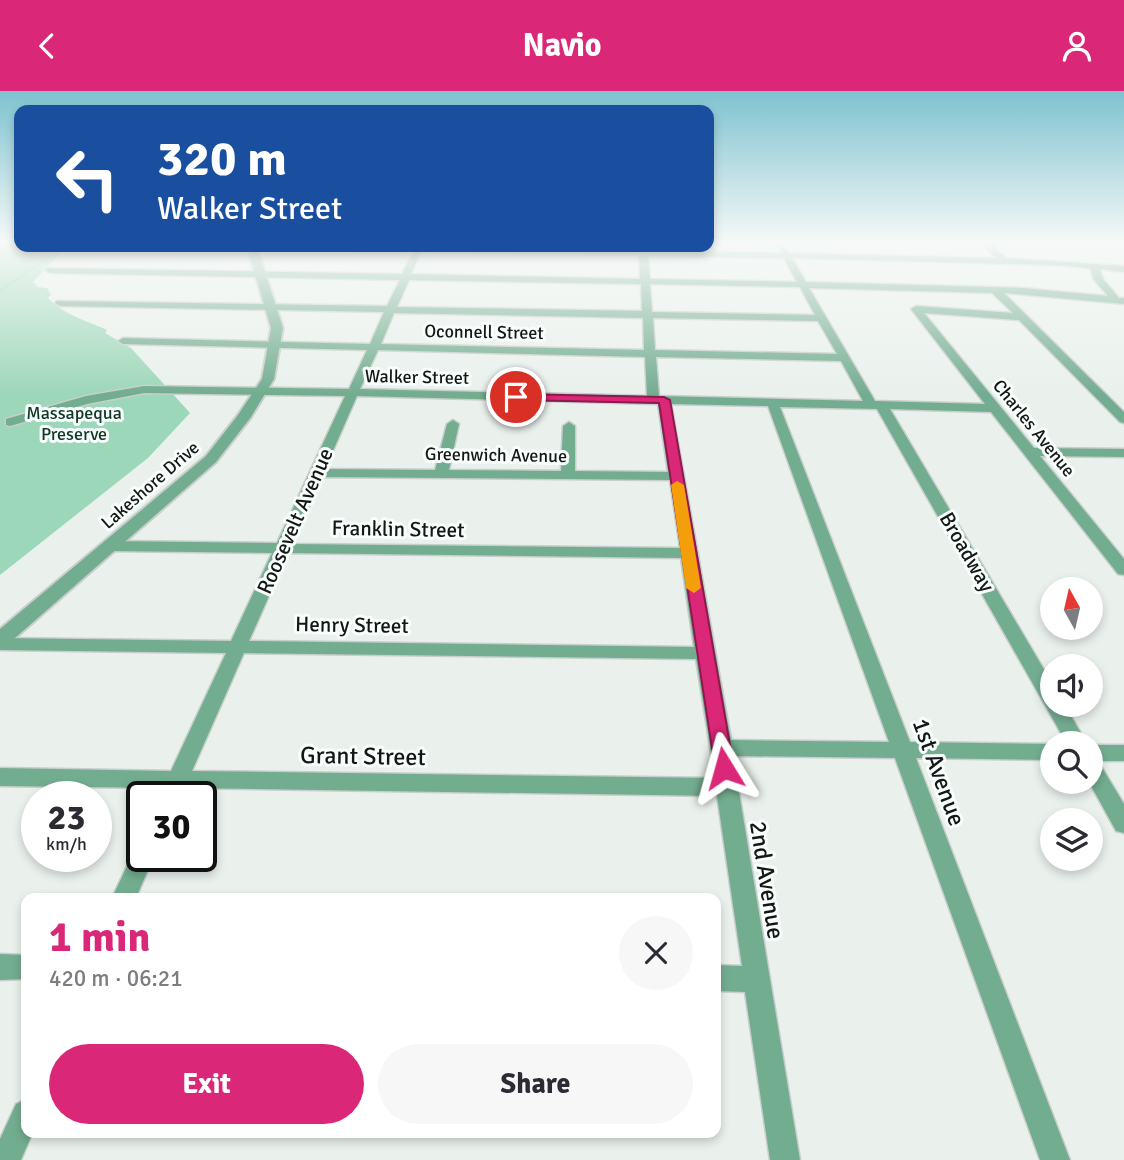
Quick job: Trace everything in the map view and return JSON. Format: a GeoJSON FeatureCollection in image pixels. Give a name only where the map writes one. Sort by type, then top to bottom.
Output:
{"type":"FeatureCollection","features":[{"type":"Feature","properties":{"kind":"street","name":"Lakeshore Drive"},"geometry":{"type":"LineString","coordinates":[[0,642],[211,459],[244,417],[268,379],[277,327],[267,294]]}},
{"type":"Feature","properties":{"kind":"street","name":"Roosevelt Avenue"},"geometry":{"type":"LineString","coordinates":[[177,781],[398,294]]}},
{"type":"Feature","properties":{"kind":"street","name":"2nd Avenue"},"geometry":{"type":"LineString","coordinates":[[646,294],[650,353],[676,476],[722,748],[785,1160]]}},
{"type":"Feature","properties":{"kind":"street","name":"Broadway"},"geometry":{"type":"LineString","coordinates":[[809,294],[844,358],[876,405],[1040,679]]}},
{"type":"Feature","properties":{"kind":"street"},"geometry":{"type":"LineString","coordinates":[[999,294],[1124,419]]}},
{"type":"Feature","properties":{"kind":"street"},"geometry":{"type":"LineString","coordinates":[[1039,294],[1120,301]]}},
{"type":"Feature","properties":{"kind":"street"},"geometry":{"type":"LineString","coordinates":[[60,303],[822,318]]}},
{"type":"Feature","properties":{"kind":"street","name":"Charles Avenue"},"geometry":{"type":"LineString","coordinates":[[1022,317],[916,309],[1124,570]]}},
{"type":"Feature","properties":{"kind":"street","name":"Oconnell Street"},"geometry":{"type":"LineString","coordinates":[[123,341],[844,358]]}},
{"type":"Feature","properties":{"kind":"street","name":"Walker Street"},"geometry":{"type":"LineString","coordinates":[[10,422],[50,409],[132,390],[164,388],[995,408]]}},
{"type":"Feature","properties":{"kind":"street","name":"1st Avenue"},"geometry":{"type":"LineString","coordinates":[[773,403],[1055,1160]]}},
{"type":"Feature","properties":{"kind":"street"},"geometry":{"type":"LineString","coordinates":[[441,474],[453,424]]}},
{"type":"Feature","properties":{"kind":"street"},"geometry":{"type":"LineString","coordinates":[[568,475],[569,426]]}},
{"type":"Feature","properties":{"kind":"street"},"geometry":{"type":"LineString","coordinates":[[1030,452],[1124,453]]}},
{"type":"Feature","properties":{"kind":"street","name":"Greenwich Avenue"},"geometry":{"type":"LineString","coordinates":[[317,473],[676,476]]}},
{"type":"Feature","properties":{"kind":"street","name":"Franklin Street"},"geometry":{"type":"LineString","coordinates":[[108,546],[688,553]]}},
{"type":"Feature","properties":{"kind":"street","name":"Henry Street"},"geometry":{"type":"LineString","coordinates":[[0,642],[704,653]]}},
{"type":"Feature","properties":{"kind":"street"},"geometry":{"type":"LineString","coordinates":[[722,748],[1040,752]]}},
{"type":"Feature","properties":{"kind":"street"},"geometry":{"type":"LineString","coordinates":[[1103,753],[1124,753]]}},
{"type":"Feature","properties":{"kind":"street","name":"Grant Street"},"geometry":{"type":"LineString","coordinates":[[0,777],[126,785]]}},
{"type":"Feature","properties":{"kind":"street","name":"Grant Street"},"geometry":{"type":"LineString","coordinates":[[217,788],[726,787]]}},
{"type":"Feature","properties":{"kind":"street"},"geometry":{"type":"LineString","coordinates":[[1103,788],[1124,824]]}},
{"type":"Feature","properties":{"kind":"street"},"geometry":{"type":"LineString","coordinates":[[126,893],[136,872]]}},
{"type":"Feature","properties":{"kind":"street"},"geometry":{"type":"LineString","coordinates":[[0,967],[21,967]]}},
{"type":"Feature","properties":{"kind":"street"},"geometry":{"type":"LineString","coordinates":[[721,978],[756,979]]}},
{"type":"Feature","properties":{"kind":"street"},"geometry":{"type":"LineString","coordinates":[[6,1160],[21,1126]]}},
{"type":"Feature","properties":{"kind":"green space","name":"Massapequa Preserve"},"geometry":{"type":"Polygon","coordinates":[[[0,294],[50,294],[48,298],[61,309],[107,330],[105,333],[131,348],[190,413],[148,458],[0,575],[0,294]]]}},
{"type":"Feature","properties":{"kind":"slow traffic"},"geometry":{"type":"LineString","coordinates":[[677,485],[694,588]]}},
{"type":"Feature","properties":{"kind":"route"},"geometry":{"type":"LineString","coordinates":[[516,397],[664,400],[724,768]]}}]}
